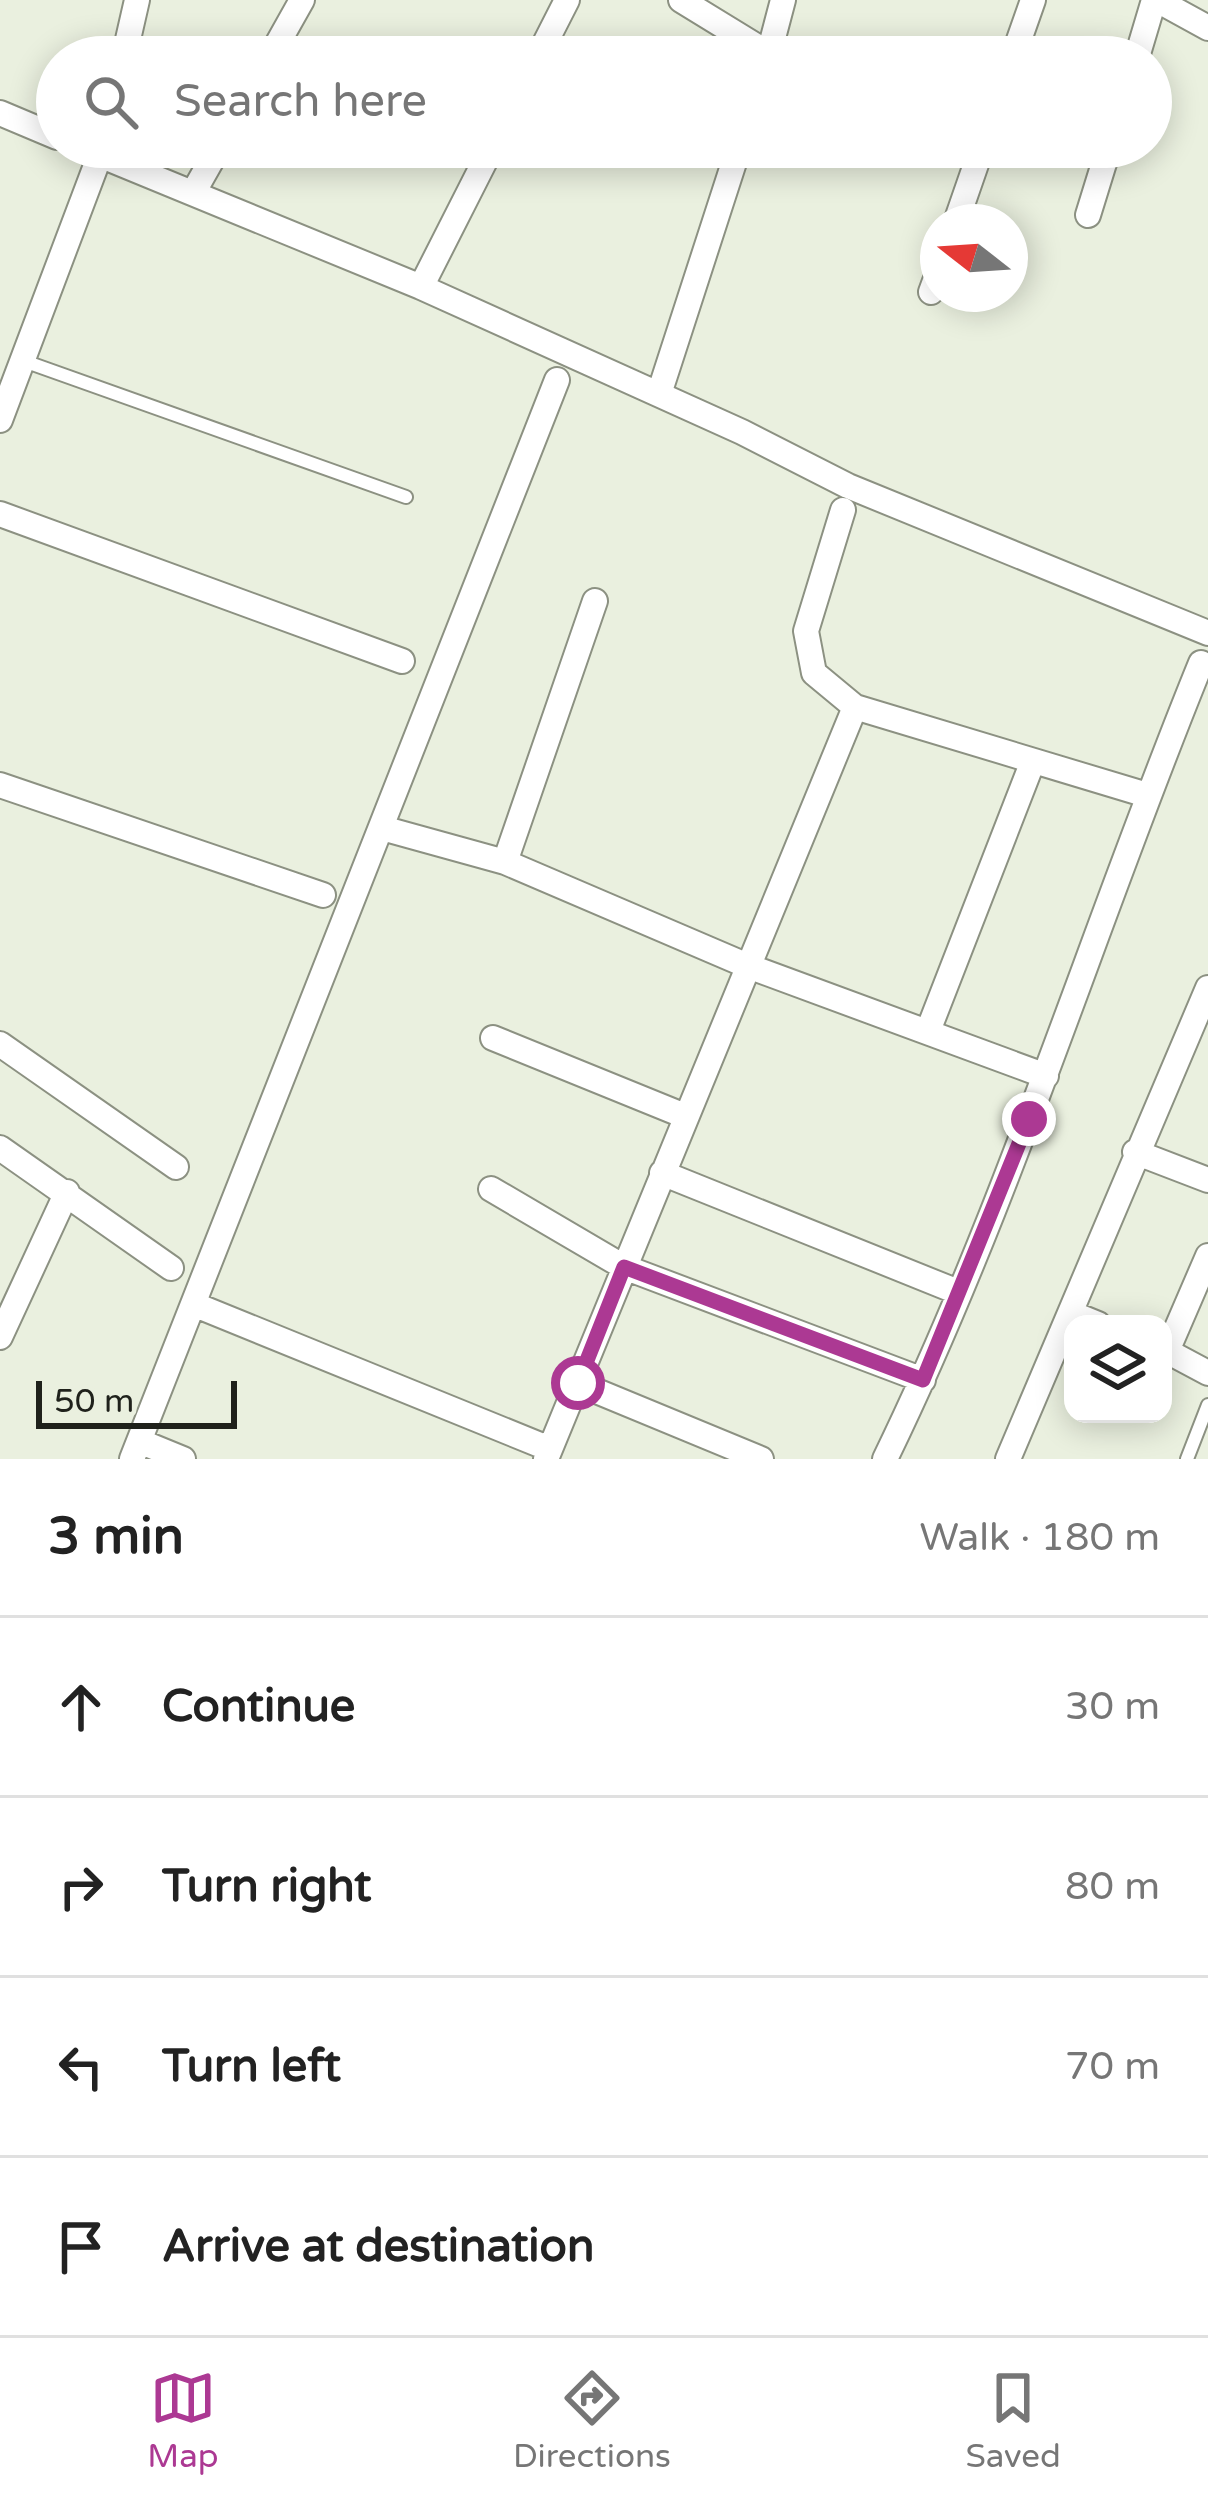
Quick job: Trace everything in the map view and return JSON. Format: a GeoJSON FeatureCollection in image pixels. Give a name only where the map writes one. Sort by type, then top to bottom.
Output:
{"type":"FeatureCollection","features":[{"type":"Feature","properties":{"kind":"street"},"geometry":{"type":"LineString","coordinates":[[129,36],[137,0]]}},
{"type":"Feature","properties":{"kind":"street"},"geometry":{"type":"LineString","coordinates":[[282,36],[302,0]]}},
{"type":"Feature","properties":{"kind":"street"},"geometry":{"type":"LineString","coordinates":[[549,36],[567,0]]}},
{"type":"Feature","properties":{"kind":"street"},"geometry":{"type":"LineString","coordinates":[[681,0],[737,36]]}},
{"type":"Feature","properties":{"kind":"street"},"geometry":{"type":"LineString","coordinates":[[773,36],[783,0]]}},
{"type":"Feature","properties":{"kind":"street"},"geometry":{"type":"LineString","coordinates":[[1020,36],[1033,0]]}},
{"type":"Feature","properties":{"kind":"street"},"geometry":{"type":"LineString","coordinates":[[1144,36],[1156,0],[1208,28]]}},
{"type":"Feature","properties":{"kind":"street"},"geometry":{"type":"LineString","coordinates":[[0,113],[36,128]]}},
{"type":"Feature","properties":{"kind":"street"},"geometry":{"type":"LineString","coordinates":[[0,420],[89,168]]}},
{"type":"Feature","properties":{"kind":"street"},"geometry":{"type":"LineString","coordinates":[[136,168],[421,287],[848,486],[1208,633]]}},
{"type":"Feature","properties":{"kind":"street"},"geometry":{"type":"LineString","coordinates":[[193,193],[207,168]]}},
{"type":"Feature","properties":{"kind":"street"},"geometry":{"type":"LineString","coordinates":[[421,287],[481,168]]}},
{"type":"Feature","properties":{"kind":"street"},"geometry":{"type":"LineString","coordinates":[[658,394],[732,168]]}},
{"type":"Feature","properties":{"kind":"street"},"geometry":{"type":"LineString","coordinates":[[962,204],[975,168]]}},
{"type":"Feature","properties":{"kind":"street"},"geometry":{"type":"LineString","coordinates":[[1088,215],[1103,168]]}},
{"type":"Feature","properties":{"kind":"street"},"geometry":{"type":"LineString","coordinates":[[183,1459],[135,1450],[557,380]]}},
{"type":"Feature","properties":{"kind":"street"},"geometry":{"type":"LineString","coordinates":[[843,510],[806,631],[814,673],[855,706],[1147,795]]}},
{"type":"Feature","properties":{"kind":"street"},"geometry":{"type":"LineString","coordinates":[[0,514],[402,661]]}},
{"type":"Feature","properties":{"kind":"street"},"geometry":{"type":"LineString","coordinates":[[505,862],[595,602]]}},
{"type":"Feature","properties":{"kind":"street"},"geometry":{"type":"LineString","coordinates":[[885,1459],[923,1380],[1046,1076],[1147,795],[1201,663]]}},
{"type":"Feature","properties":{"kind":"street"},"geometry":{"type":"LineString","coordinates":[[193,1304],[548,1454],[855,706]]}},
{"type":"Feature","properties":{"kind":"street"},"geometry":{"type":"LineString","coordinates":[[928,1031],[1034,760]]}},
{"type":"Feature","properties":{"kind":"street"},"geometry":{"type":"LineString","coordinates":[[0,784],[322,895]]}},
{"type":"Feature","properties":{"kind":"street"},"geometry":{"type":"LineString","coordinates":[[382,828],[505,862],[748,966],[1046,1076]]}},
{"type":"Feature","properties":{"kind":"street"},"geometry":{"type":"LineString","coordinates":[[1007,1459],[1208,988]]}},
{"type":"Feature","properties":{"kind":"street"},"geometry":{"type":"LineString","coordinates":[[493,1038],[685,1116]]}},
{"type":"Feature","properties":{"kind":"street"},"geometry":{"type":"LineString","coordinates":[[0,1044],[176,1167]]}},
{"type":"Feature","properties":{"kind":"street"},"geometry":{"type":"LineString","coordinates":[[0,1148],[171,1268]]}},
{"type":"Feature","properties":{"kind":"street"},"geometry":{"type":"LineString","coordinates":[[1136,1152],[1208,1180]]}},
{"type":"Feature","properties":{"kind":"street"},"geometry":{"type":"LineString","coordinates":[[662,1173],[958,1292]]}},
{"type":"Feature","properties":{"kind":"street"},"geometry":{"type":"LineString","coordinates":[[490,1189],[624,1267],[923,1380]]}},
{"type":"Feature","properties":{"kind":"street"},"geometry":{"type":"LineString","coordinates":[[0,1336],[68,1192]]}},
{"type":"Feature","properties":{"kind":"street"},"geometry":{"type":"LineString","coordinates":[[1172,1335],[1208,1256]]}},
{"type":"Feature","properties":{"kind":"street"},"geometry":{"type":"LineString","coordinates":[[1071,1313],[1076,1315]]}},
{"type":"Feature","properties":{"kind":"street"},"geometry":{"type":"LineString","coordinates":[[1172,1354],[1208,1373]]}},
{"type":"Feature","properties":{"kind":"street"},"geometry":{"type":"LineString","coordinates":[[578,1383],[746,1456]]}},
{"type":"Feature","properties":{"kind":"lane"},"geometry":{"type":"LineString","coordinates":[[22,360],[406,497]]}},
{"type":"Feature","properties":{"kind":"lane"},"geometry":{"type":"LineString","coordinates":[[1187,1459],[1208,1405]]}},
{"type":"Feature","properties":{"kind":"route"},"geometry":{"type":"LineString","coordinates":[[578,1383],[624,1267],[923,1380],[1029,1119]]}}]}
